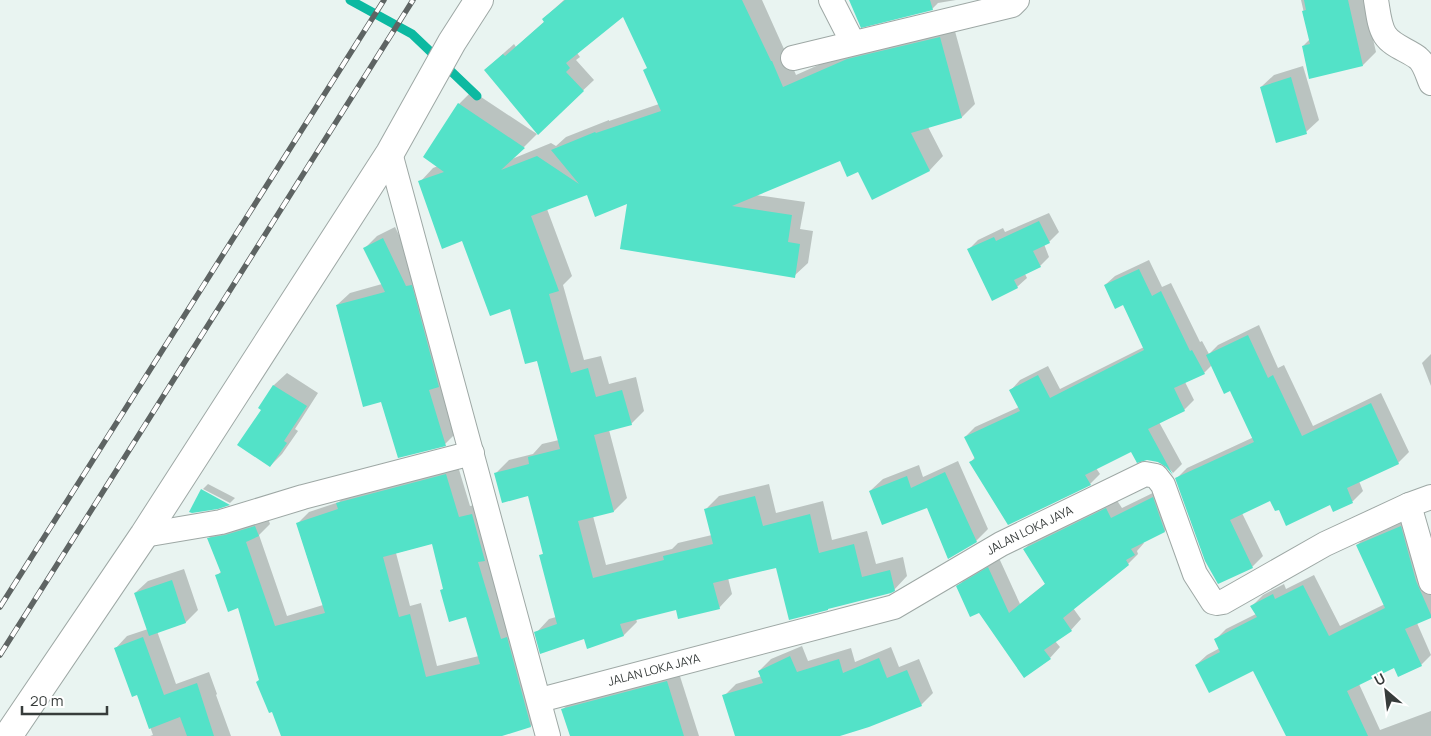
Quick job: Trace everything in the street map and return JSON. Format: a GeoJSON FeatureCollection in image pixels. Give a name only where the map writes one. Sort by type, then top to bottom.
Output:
{"type":"FeatureCollection","features":[{"type":"Feature","properties":{"kind":"main road"},"geometry":{"type":"LineString","coordinates":[[8,736],[144,535],[390,153],[431,78],[479,0]]}},
{"type":"Feature","properties":{"kind":"street"},"geometry":{"type":"LineString","coordinates":[[830,0],[853,43]]}},
{"type":"Feature","properties":{"kind":"street"},"geometry":{"type":"LineString","coordinates":[[793,58],[1012,5],[1017,0]]}},
{"type":"Feature","properties":{"kind":"street"},"geometry":{"type":"LineString","coordinates":[[1376,0],[1385,35],[1418,59],[1423,65],[1431,83]]}},
{"type":"Feature","properties":{"kind":"street"},"geometry":{"type":"LineString","coordinates":[[390,153],[540,700],[548,736]]}},
{"type":"Feature","properties":{"kind":"street"},"geometry":{"type":"LineString","coordinates":[[144,535],[221,522],[303,497],[472,453]]}},
{"type":"Feature","properties":{"kind":"street","name":"JALAN LOKA JAYA"},"geometry":{"type":"LineString","coordinates":[[540,700],[894,608],[1001,544],[1145,474],[1156,476],[1163,485],[1195,574],[1213,602],[1217,603],[1223,602],[1325,544],[1409,505],[1431,497]]}},
{"type":"Feature","properties":{"kind":"street"},"geometry":{"type":"LineString","coordinates":[[1409,505],[1431,582]]}},
{"type":"Feature","properties":{"kind":"building"},"geometry":{"type":"Polygon","coordinates":[[[565,0],[742,0],[783,87],[847,59],[940,37],[962,118],[911,133],[930,171],[872,200],[858,172],[847,177],[840,161],[732,206],[792,215],[788,242],[800,244],[795,278],[620,249],[627,204],[595,217],[587,195],[531,216],[559,291],[549,294],[571,373],[588,368],[596,397],[622,390],[632,425],[594,435],[614,512],[578,521],[593,578],[664,560],[663,556],[713,544],[704,509],[755,496],[763,526],[810,514],[819,553],[854,544],[862,577],[890,570],[895,591],[789,620],[776,568],[713,583],[720,609],[678,619],[676,610],[620,624],[624,636],[587,649],[584,639],[540,654],[534,632],[557,624],[539,555],[543,554],[528,496],[502,503],[494,473],[529,464],[528,457],[560,449],[537,361],[525,364],[510,309],[490,316],[462,241],[442,249],[418,181],[444,172],[423,157],[458,103],[525,148],[501,170],[537,156],[579,184],[551,150],[595,132],[661,111],[643,70],[647,68],[623,17],[566,63],[570,68],[566,72],[584,91],[538,135],[484,70],[503,54],[505,56],[544,22],[542,19],[565,0]]]}},
{"type":"Feature","properties":{"kind":"building"},"geometry":{"type":"Polygon","coordinates":[[[849,0],[930,0],[933,10],[861,28],[849,0]]]}},
{"type":"Feature","properties":{"kind":"building"},"geometry":{"type":"Polygon","coordinates":[[[1304,0],[1348,0],[1363,66],[1309,79],[1302,46],[1310,44],[1302,11],[1306,10],[1304,0]]]}},
{"type":"Feature","properties":{"kind":"building"},"geometry":{"type":"Polygon","coordinates":[[[1291,77],[1307,134],[1276,143],[1260,87],[1291,77]]]}},
{"type":"Feature","properties":{"kind":"building"},"geometry":{"type":"Polygon","coordinates":[[[1039,221],[1050,243],[1033,251],[1041,267],[1014,280],[1018,288],[992,301],[967,249],[994,237],[996,241],[1039,221]]]}},
{"type":"Feature","properties":{"kind":"building"},"geometry":{"type":"Polygon","coordinates":[[[383,238],[406,286],[412,285],[439,387],[429,390],[446,446],[398,458],[381,402],[363,407],[336,305],[385,292],[363,248],[383,238]]]}},
{"type":"Feature","properties":{"kind":"building"},"geometry":{"type":"Polygon","coordinates":[[[1139,269],[1152,296],[1161,291],[1190,351],[1192,350],[1205,374],[1174,388],[1185,411],[1148,429],[1173,475],[1158,462],[1147,460],[1137,463],[1131,452],[1085,475],[1091,485],[1008,525],[969,462],[975,459],[964,437],[1020,411],[1009,390],[1038,375],[1050,398],[1144,350],[1123,305],[1115,309],[1104,285],[1139,269]]]}},
{"type":"Feature","properties":{"kind":"building"},"geometry":{"type":"Polygon","coordinates":[[[1248,335],[1268,378],[1273,375],[1302,436],[1371,403],[1399,464],[1347,488],[1353,503],[1333,512],[1330,505],[1286,526],[1279,510],[1275,511],[1270,501],[1230,520],[1253,568],[1218,584],[1205,561],[1175,478],[1254,442],[1230,391],[1224,394],[1206,355],[1248,335]]]}},
{"type":"Feature","properties":{"kind":"building"},"geometry":{"type":"Polygon","coordinates":[[[273,385],[307,406],[284,441],[287,443],[270,467],[237,445],[261,410],[258,408],[273,385]]]}},
{"type":"Feature","properties":{"kind":"building"},"geometry":{"type":"Polygon","coordinates":[[[945,472],[977,542],[948,559],[927,508],[882,525],[869,491],[907,476],[911,488],[945,472]]]}},
{"type":"Feature","properties":{"kind":"building"},"geometry":{"type":"Polygon","coordinates":[[[446,474],[459,517],[472,514],[485,561],[478,562],[501,639],[507,637],[531,727],[502,736],[281,736],[272,712],[269,713],[256,682],[259,680],[238,608],[228,612],[215,575],[221,573],[207,538],[255,526],[259,536],[246,542],[275,626],[325,613],[296,523],[338,509],[336,503],[446,474]],[[432,544],[383,557],[399,617],[410,614],[426,677],[480,664],[466,617],[449,622],[440,590],[443,589],[432,544]]]}},
{"type":"Feature","properties":{"kind":"building"},"geometry":{"type":"Polygon","coordinates":[[[201,489],[230,505],[218,509],[189,512],[201,489]]]}},
{"type":"Feature","properties":{"kind":"building"},"geometry":{"type":"Polygon","coordinates":[[[1153,497],[1165,532],[1131,549],[1135,555],[1126,560],[1129,565],[1063,618],[1072,631],[1044,650],[1051,659],[1024,678],[979,613],[970,617],[956,586],[988,567],[1009,613],[1045,584],[1023,549],[1106,508],[1111,518],[1153,497]]]}},
{"type":"Feature","properties":{"kind":"building"},"geometry":{"type":"Polygon","coordinates":[[[1401,526],[1416,581],[1431,618],[1405,629],[1422,666],[1398,677],[1394,668],[1347,691],[1368,736],[1286,736],[1253,671],[1209,693],[1195,665],[1220,652],[1214,639],[1257,617],[1250,606],[1273,594],[1275,599],[1303,585],[1329,636],[1385,608],[1356,545],[1401,526]]]}},
{"type":"Feature","properties":{"kind":"building"},"geometry":{"type":"Polygon","coordinates":[[[172,580],[186,623],[149,636],[134,593],[172,580]]]}},
{"type":"Feature","properties":{"kind":"building"},"geometry":{"type":"Polygon","coordinates":[[[143,637],[164,695],[197,683],[214,736],[187,736],[180,717],[149,729],[137,695],[132,697],[114,648],[143,637]]]}},
{"type":"Feature","properties":{"kind":"building"},"geometry":{"type":"Polygon","coordinates":[[[790,656],[797,672],[839,659],[843,673],[879,658],[887,678],[907,670],[922,706],[869,727],[840,736],[735,736],[722,695],[763,683],[758,671],[790,656]]]}},
{"type":"Feature","properties":{"kind":"building"},"geometry":{"type":"Polygon","coordinates":[[[667,681],[684,736],[570,736],[561,709],[667,681]]]}},
{"type":"Feature","properties":{"kind":"waterway"},"geometry":{"type":"LineString","coordinates":[[350,0],[412,34],[477,96]]}},
{"type":"Feature","properties":{"kind":"railway"},"geometry":{"type":"LineString","coordinates":[[0,607],[384,0]]}},
{"type":"Feature","properties":{"kind":"railway"},"geometry":{"type":"LineString","coordinates":[[0,655],[413,0]]}}]}
